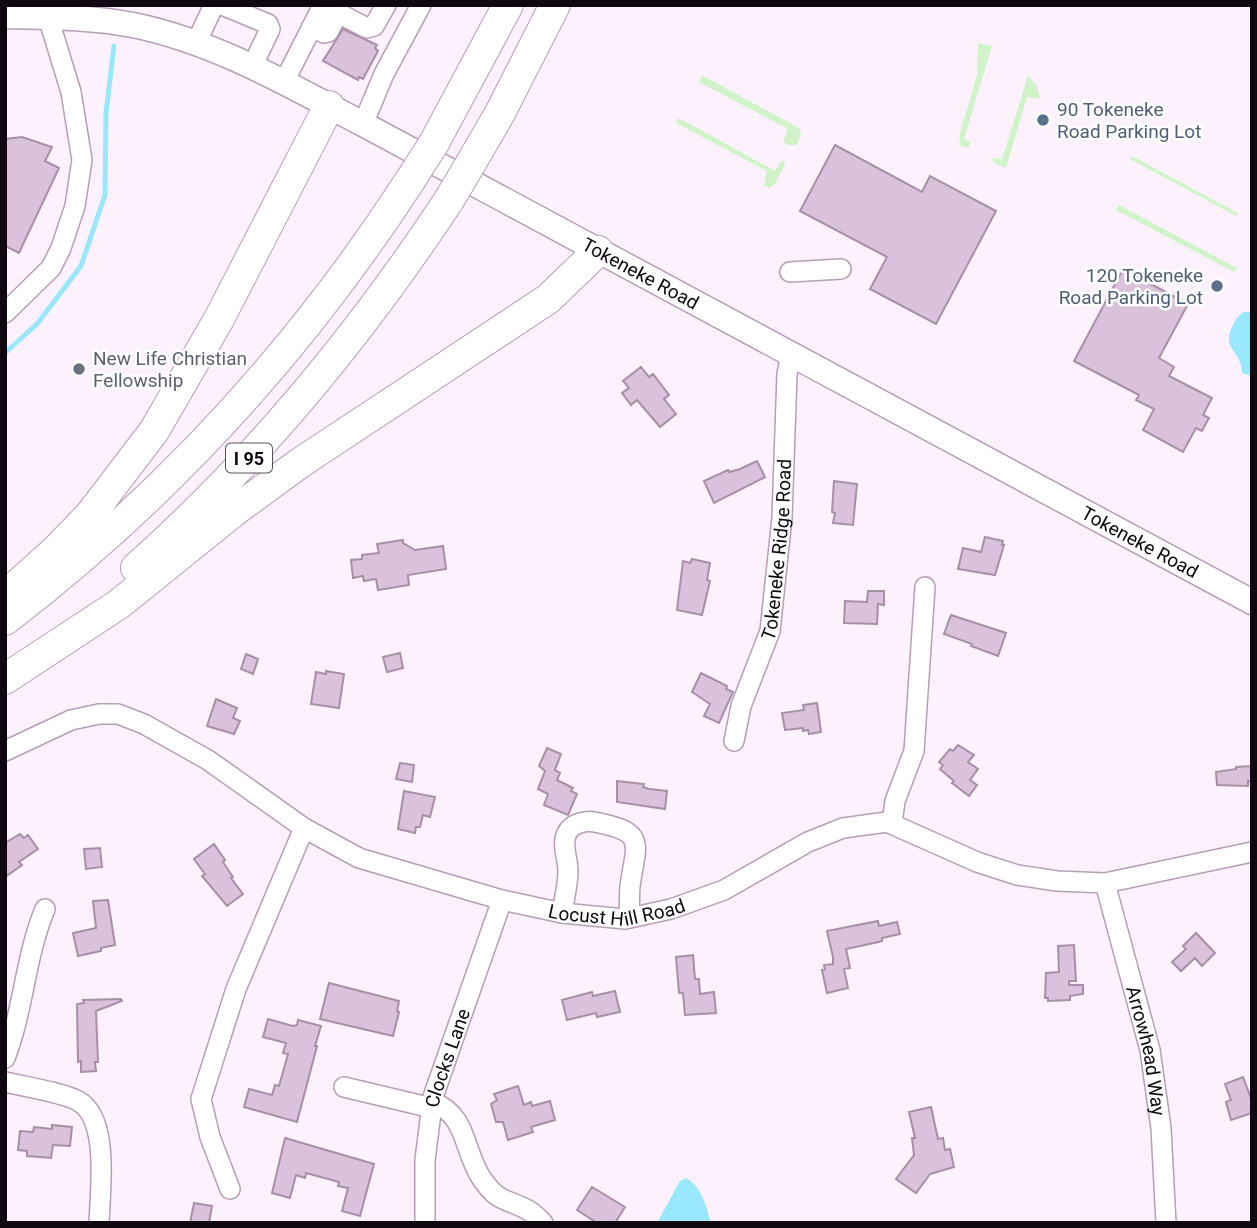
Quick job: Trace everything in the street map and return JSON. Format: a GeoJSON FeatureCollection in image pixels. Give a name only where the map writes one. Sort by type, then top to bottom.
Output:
{"type":"FeatureCollection","features":[{"type":"Feature","properties":{"kind":"highway","name":"I 95"},"geometry":{"type":"LineString","coordinates":[[5,620],[84,557],[171,477],[250,394],[325,303],[361,254],[434,143],[508,5]]}},
{"type":"Feature","properties":{"kind":"highway","name":"I 95"},"geometry":{"type":"LineString","coordinates":[[5,676],[109,592],[179,529],[237,471],[301,400],[354,335],[449,200],[500,113],[555,5]]}},
{"type":"Feature","properties":{"kind":"highway"},"geometry":{"type":"LineString","coordinates":[[5,596],[90,515],[155,431],[225,309],[329,106]]}},
{"type":"Feature","properties":{"kind":"highway"},"geometry":{"type":"LineString","coordinates":[[5,676],[119,604],[233,512],[300,463],[548,299],[598,251]]}},
{"type":"Feature","properties":{"kind":"main road","name":"Tokeneke Road"},"geometry":{"type":"LineString","coordinates":[[5,16],[130,25],[196,43],[284,82],[1252,602]]}},
{"type":"Feature","properties":{"kind":"street"},"geometry":{"type":"LineString","coordinates":[[196,43],[214,5]]}},
{"type":"Feature","properties":{"kind":"street"},"geometry":{"type":"LineString","coordinates":[[222,5],[268,24],[270,29],[252,67]]}},
{"type":"Feature","properties":{"kind":"street"},"geometry":{"type":"LineString","coordinates":[[284,82],[323,5]]}},
{"type":"Feature","properties":{"kind":"street"},"geometry":{"type":"LineString","coordinates":[[312,27],[324,33],[328,32],[337,15],[367,28],[374,26],[386,5]]}},
{"type":"Feature","properties":{"kind":"street"},"geometry":{"type":"LineString","coordinates":[[363,124],[384,74],[421,5]]}},
{"type":"Feature","properties":{"kind":"street"},"geometry":{"type":"LineString","coordinates":[[5,313],[51,268],[61,248],[75,205],[82,160],[71,92],[48,18]]}},
{"type":"Feature","properties":{"kind":"street"},"geometry":{"type":"LineString","coordinates":[[790,272],[841,269]]}},
{"type":"Feature","properties":{"kind":"street","name":"Tokeneke Ridge Road"},"geometry":{"type":"LineString","coordinates":[[734,741],[741,706],[769,631],[782,518],[787,374],[791,354]]}},
{"type":"Feature","properties":{"kind":"street"},"geometry":{"type":"LineString","coordinates":[[892,824],[895,801],[914,751],[925,587]]}},
{"type":"Feature","properties":{"kind":"street","name":"Locust Hill Road"},"geometry":{"type":"LineString","coordinates":[[5,751],[71,720],[100,714],[118,714],[144,724],[208,760],[304,828],[368,861],[502,900],[562,913],[629,918],[671,909],[724,890],[808,842],[843,828],[887,822],[977,862],[1017,876],[1057,881],[1105,883],[1252,852]]}},
{"type":"Feature","properties":{"kind":"street"},"geometry":{"type":"LineString","coordinates":[[562,913],[568,871],[564,842],[572,826],[591,821],[618,828],[635,840],[637,849],[630,886],[629,918]]}},
{"type":"Feature","properties":{"kind":"street"},"geometry":{"type":"LineString","coordinates":[[230,1189],[211,1138],[201,1099],[236,989],[304,828]]}},
{"type":"Feature","properties":{"kind":"street","name":"Arrowhead Way"},"geometry":{"type":"LineString","coordinates":[[1105,883],[1150,1050],[1161,1128],[1166,1223]]}},
{"type":"Feature","properties":{"kind":"street","name":"Clocks Lane"},"geometry":{"type":"LineString","coordinates":[[425,1223],[425,1160],[432,1105],[439,1077],[502,900]]}},
{"type":"Feature","properties":{"kind":"street"},"geometry":{"type":"LineString","coordinates":[[5,1058],[19,1011],[34,934],[45,909]]}},
{"type":"Feature","properties":{"kind":"street"},"geometry":{"type":"LineString","coordinates":[[5,1082],[78,1100],[93,1114],[100,1145],[99,1223]]}},
{"type":"Feature","properties":{"kind":"street"},"geometry":{"type":"LineString","coordinates":[[344,1087],[449,1111],[456,1119],[480,1176],[492,1192],[506,1203],[528,1209],[544,1223]]}},
{"type":"Feature","properties":{"kind":"green space"},"geometry":{"type":"Polygon","coordinates":[[[978,43],[992,46],[964,139],[971,142],[968,148],[961,146],[959,136],[977,75],[978,43]]]}},
{"type":"Feature","properties":{"kind":"green space"},"geometry":{"type":"Polygon","coordinates":[[[702,75],[799,128],[801,135],[797,145],[783,142],[788,129],[699,82],[702,75]]]}},
{"type":"Feature","properties":{"kind":"green space"},"geometry":{"type":"Polygon","coordinates":[[[1028,76],[1036,85],[1041,99],[1027,97],[1006,168],[994,163],[992,158],[1002,159],[1028,76]]]}},
{"type":"Feature","properties":{"kind":"green space"},"geometry":{"type":"Polygon","coordinates":[[[679,118],[775,171],[780,162],[784,161],[785,165],[774,185],[769,188],[764,185],[767,171],[676,123],[679,118]]]}},
{"type":"Feature","properties":{"kind":"green space"},"geometry":{"type":"Polygon","coordinates":[[[1132,156],[1238,213],[1236,216],[1130,159],[1132,156]]]}},
{"type":"Feature","properties":{"kind":"green space"},"geometry":{"type":"Polygon","coordinates":[[[1119,205],[1237,268],[1234,272],[1116,210],[1119,205]]]}},
{"type":"Feature","properties":{"kind":"water"},"geometry":{"type":"Polygon","coordinates":[[[1244,312],[1252,312],[1252,376],[1242,373],[1239,359],[1229,340],[1234,323],[1244,312]]]}},
{"type":"Feature","properties":{"kind":"water"},"geometry":{"type":"Polygon","coordinates":[[[686,1178],[700,1192],[711,1223],[657,1223],[680,1181],[686,1178]]]}},
{"type":"Feature","properties":{"kind":"building"},"geometry":{"type":"Polygon","coordinates":[[[343,29],[377,45],[375,48],[378,51],[363,79],[359,77],[358,80],[323,61],[343,29]]]}},
{"type":"Feature","properties":{"kind":"building"},"geometry":{"type":"Polygon","coordinates":[[[22,137],[52,147],[45,161],[59,168],[19,253],[5,246],[5,139],[22,137]]]}},
{"type":"Feature","properties":{"kind":"building"},"geometry":{"type":"Polygon","coordinates":[[[835,145],[922,192],[930,176],[996,211],[936,324],[870,289],[887,257],[800,211],[835,145]]]}},
{"type":"Feature","properties":{"kind":"building"},"geometry":{"type":"Polygon","coordinates":[[[1123,269],[1188,304],[1159,358],[1174,367],[1169,376],[1212,398],[1203,415],[1209,418],[1202,431],[1196,428],[1183,452],[1143,430],[1154,409],[1136,400],[1139,395],[1074,361],[1123,269]]]}},
{"type":"Feature","properties":{"kind":"building"},"geometry":{"type":"Polygon","coordinates":[[[641,367],[649,377],[653,374],[669,395],[664,399],[676,414],[660,427],[637,400],[631,405],[622,393],[629,388],[623,381],[641,367]]]}},
{"type":"Feature","properties":{"kind":"building"},"geometry":{"type":"Polygon","coordinates":[[[757,461],[765,477],[714,503],[704,481],[757,461]]]}},
{"type":"Feature","properties":{"kind":"building"},"geometry":{"type":"Polygon","coordinates":[[[834,481],[857,484],[853,525],[833,523],[834,481]]]}},
{"type":"Feature","properties":{"kind":"building"},"geometry":{"type":"Polygon","coordinates":[[[985,537],[1003,541],[995,575],[958,569],[963,548],[981,552],[985,537]]]}},
{"type":"Feature","properties":{"kind":"building"},"geometry":{"type":"Polygon","coordinates":[[[403,540],[403,543],[415,550],[443,546],[446,569],[408,575],[409,585],[378,590],[376,579],[364,581],[363,576],[353,578],[351,560],[362,559],[362,555],[379,553],[377,544],[403,540]]]}},
{"type":"Feature","properties":{"kind":"building"},"geometry":{"type":"Polygon","coordinates":[[[692,559],[710,563],[707,580],[710,581],[702,615],[677,610],[683,561],[690,563],[692,559]]]}},
{"type":"Feature","properties":{"kind":"building"},"geometry":{"type":"Polygon","coordinates":[[[868,591],[884,591],[884,605],[878,604],[877,624],[844,623],[845,601],[867,602],[868,591]]]}},
{"type":"Feature","properties":{"kind":"building"},"geometry":{"type":"Polygon","coordinates":[[[951,615],[1006,633],[998,656],[944,634],[951,615]]]}},
{"type":"Feature","properties":{"kind":"building"},"geometry":{"type":"Polygon","coordinates":[[[400,653],[403,668],[387,672],[383,657],[400,653]]]}},
{"type":"Feature","properties":{"kind":"building"},"geometry":{"type":"Polygon","coordinates":[[[246,654],[258,659],[253,674],[241,669],[246,654]]]}},
{"type":"Feature","properties":{"kind":"building"},"geometry":{"type":"Polygon","coordinates":[[[326,671],[344,674],[339,708],[311,704],[316,672],[326,674],[326,671]]]}},
{"type":"Feature","properties":{"kind":"building"},"geometry":{"type":"Polygon","coordinates":[[[701,673],[733,692],[719,723],[704,716],[710,704],[692,692],[701,673]]]}},
{"type":"Feature","properties":{"kind":"building"},"geometry":{"type":"Polygon","coordinates":[[[216,699],[237,708],[233,718],[240,721],[234,734],[207,726],[216,699]]]}},
{"type":"Feature","properties":{"kind":"building"},"geometry":{"type":"Polygon","coordinates":[[[817,703],[821,732],[809,734],[808,730],[803,731],[803,728],[785,730],[782,713],[804,710],[803,705],[817,703]]]}},
{"type":"Feature","properties":{"kind":"building"},"geometry":{"type":"Polygon","coordinates":[[[958,745],[974,755],[968,762],[978,769],[970,780],[977,785],[969,796],[940,769],[943,765],[939,762],[950,749],[953,751],[958,745]]]}},
{"type":"Feature","properties":{"kind":"building"},"geometry":{"type":"Polygon","coordinates":[[[547,748],[561,754],[555,770],[560,773],[557,780],[573,788],[571,791],[577,794],[568,815],[544,805],[548,794],[538,789],[545,771],[539,766],[547,748]]]}},
{"type":"Feature","properties":{"kind":"building"},"geometry":{"type":"Polygon","coordinates":[[[400,763],[414,765],[412,782],[396,779],[400,763]]]}},
{"type":"Feature","properties":{"kind":"building"},"geometry":{"type":"Polygon","coordinates":[[[1252,766],[1252,781],[1248,781],[1248,786],[1217,785],[1216,772],[1252,766]]]}},
{"type":"Feature","properties":{"kind":"building"},"geometry":{"type":"Polygon","coordinates":[[[617,781],[644,784],[643,787],[649,789],[667,791],[665,809],[617,802],[617,781]]]}},
{"type":"Feature","properties":{"kind":"building"},"geometry":{"type":"Polygon","coordinates":[[[404,791],[435,797],[430,817],[423,815],[420,827],[416,827],[415,833],[398,829],[404,791]]]}},
{"type":"Feature","properties":{"kind":"building"},"geometry":{"type":"Polygon","coordinates":[[[20,834],[24,838],[28,835],[38,849],[19,862],[22,865],[5,877],[5,843],[20,834]]]}},
{"type":"Feature","properties":{"kind":"building"},"geometry":{"type":"Polygon","coordinates":[[[214,844],[225,860],[223,862],[233,877],[231,878],[243,894],[227,906],[202,876],[205,874],[194,859],[214,844]]]}},
{"type":"Feature","properties":{"kind":"building"},"geometry":{"type":"Polygon","coordinates":[[[100,848],[102,867],[86,869],[84,849],[100,848]]]}},
{"type":"Feature","properties":{"kind":"building"},"geometry":{"type":"Polygon","coordinates":[[[108,900],[115,945],[78,956],[73,933],[96,928],[93,901],[108,900]]]}},
{"type":"Feature","properties":{"kind":"building"},"geometry":{"type":"Polygon","coordinates":[[[878,921],[879,926],[897,922],[900,934],[846,949],[850,968],[844,969],[848,988],[827,993],[822,970],[825,969],[824,965],[833,964],[833,957],[827,931],[878,921]]]}},
{"type":"Feature","properties":{"kind":"building"},"geometry":{"type":"Polygon","coordinates":[[[1196,933],[1215,953],[1202,966],[1195,958],[1181,971],[1172,962],[1186,949],[1183,946],[1196,933]]]}},
{"type":"Feature","properties":{"kind":"building"},"geometry":{"type":"Polygon","coordinates":[[[1074,945],[1076,981],[1069,981],[1069,985],[1083,985],[1083,994],[1070,996],[1070,1000],[1048,1001],[1048,998],[1045,998],[1046,973],[1059,972],[1058,946],[1074,945]]]}},
{"type":"Feature","properties":{"kind":"building"},"geometry":{"type":"Polygon","coordinates":[[[693,955],[695,979],[699,979],[700,994],[714,992],[716,1013],[685,1015],[683,993],[679,993],[676,957],[693,955]]]}},
{"type":"Feature","properties":{"kind":"building"},"geometry":{"type":"Polygon","coordinates":[[[329,983],[399,1001],[393,1036],[320,1019],[329,983]]]}},
{"type":"Feature","properties":{"kind":"building"},"geometry":{"type":"Polygon","coordinates":[[[615,991],[620,1012],[597,1017],[596,1013],[567,1020],[562,1000],[592,992],[593,996],[615,991]]]}},
{"type":"Feature","properties":{"kind":"building"},"geometry":{"type":"Polygon","coordinates":[[[83,1000],[122,1001],[96,1011],[96,1071],[81,1072],[81,1061],[78,1062],[77,1004],[84,1003],[83,1000]]]}},
{"type":"Feature","properties":{"kind":"building"},"geometry":{"type":"Polygon","coordinates":[[[268,1019],[293,1026],[297,1025],[298,1020],[321,1026],[297,1122],[244,1107],[249,1089],[272,1095],[275,1085],[279,1086],[288,1054],[283,1053],[286,1043],[263,1037],[268,1019]]]}},
{"type":"Feature","properties":{"kind":"building"},"geometry":{"type":"Polygon","coordinates":[[[1243,1077],[1252,1101],[1252,1113],[1231,1120],[1226,1102],[1231,1100],[1225,1084],[1243,1077]]]}},
{"type":"Feature","properties":{"kind":"building"},"geometry":{"type":"Polygon","coordinates":[[[518,1086],[524,1105],[531,1102],[532,1106],[550,1101],[555,1120],[531,1127],[533,1132],[508,1140],[503,1122],[496,1122],[491,1104],[497,1100],[494,1094],[518,1086]]]}},
{"type":"Feature","properties":{"kind":"building"},"geometry":{"type":"Polygon","coordinates":[[[931,1107],[938,1139],[943,1138],[945,1150],[950,1149],[954,1167],[930,1174],[916,1193],[896,1179],[914,1155],[912,1138],[915,1138],[909,1112],[931,1107]]]}},
{"type":"Feature","properties":{"kind":"building"},"geometry":{"type":"Polygon","coordinates":[[[52,1125],[72,1127],[70,1146],[53,1145],[51,1158],[27,1156],[27,1151],[18,1150],[20,1131],[33,1132],[34,1127],[52,1129],[52,1125]]]}},
{"type":"Feature","properties":{"kind":"building"},"geometry":{"type":"Polygon","coordinates":[[[285,1138],[374,1164],[360,1216],[342,1211],[348,1188],[338,1186],[339,1182],[306,1173],[305,1178],[296,1175],[290,1198],[272,1193],[285,1138]]]}},
{"type":"Feature","properties":{"kind":"building"},"geometry":{"type":"Polygon","coordinates":[[[592,1187],[625,1207],[615,1223],[597,1223],[577,1210],[592,1187]]]}},
{"type":"Feature","properties":{"kind":"building"},"geometry":{"type":"Polygon","coordinates":[[[194,1203],[212,1206],[209,1223],[190,1223],[194,1203]]]}},
{"type":"Feature","properties":{"kind":"waterway"},"geometry":{"type":"LineString","coordinates":[[5,353],[37,324],[81,266],[105,195],[106,113],[114,46]]}},
{"type":"Feature","properties":{"kind":"place","name":"90 Tokeneke Road Parking Lot"},"geometry":{"type":"Point","coordinates":[1043,120]}},
{"type":"Feature","properties":{"kind":"place","name":"120 Tokeneke Road Parking Lot"},"geometry":{"type":"Point","coordinates":[1217,286]}},
{"type":"Feature","properties":{"kind":"place","name":"New Life Christian Fellowship"},"geometry":{"type":"Point","coordinates":[79,369]}}]}
